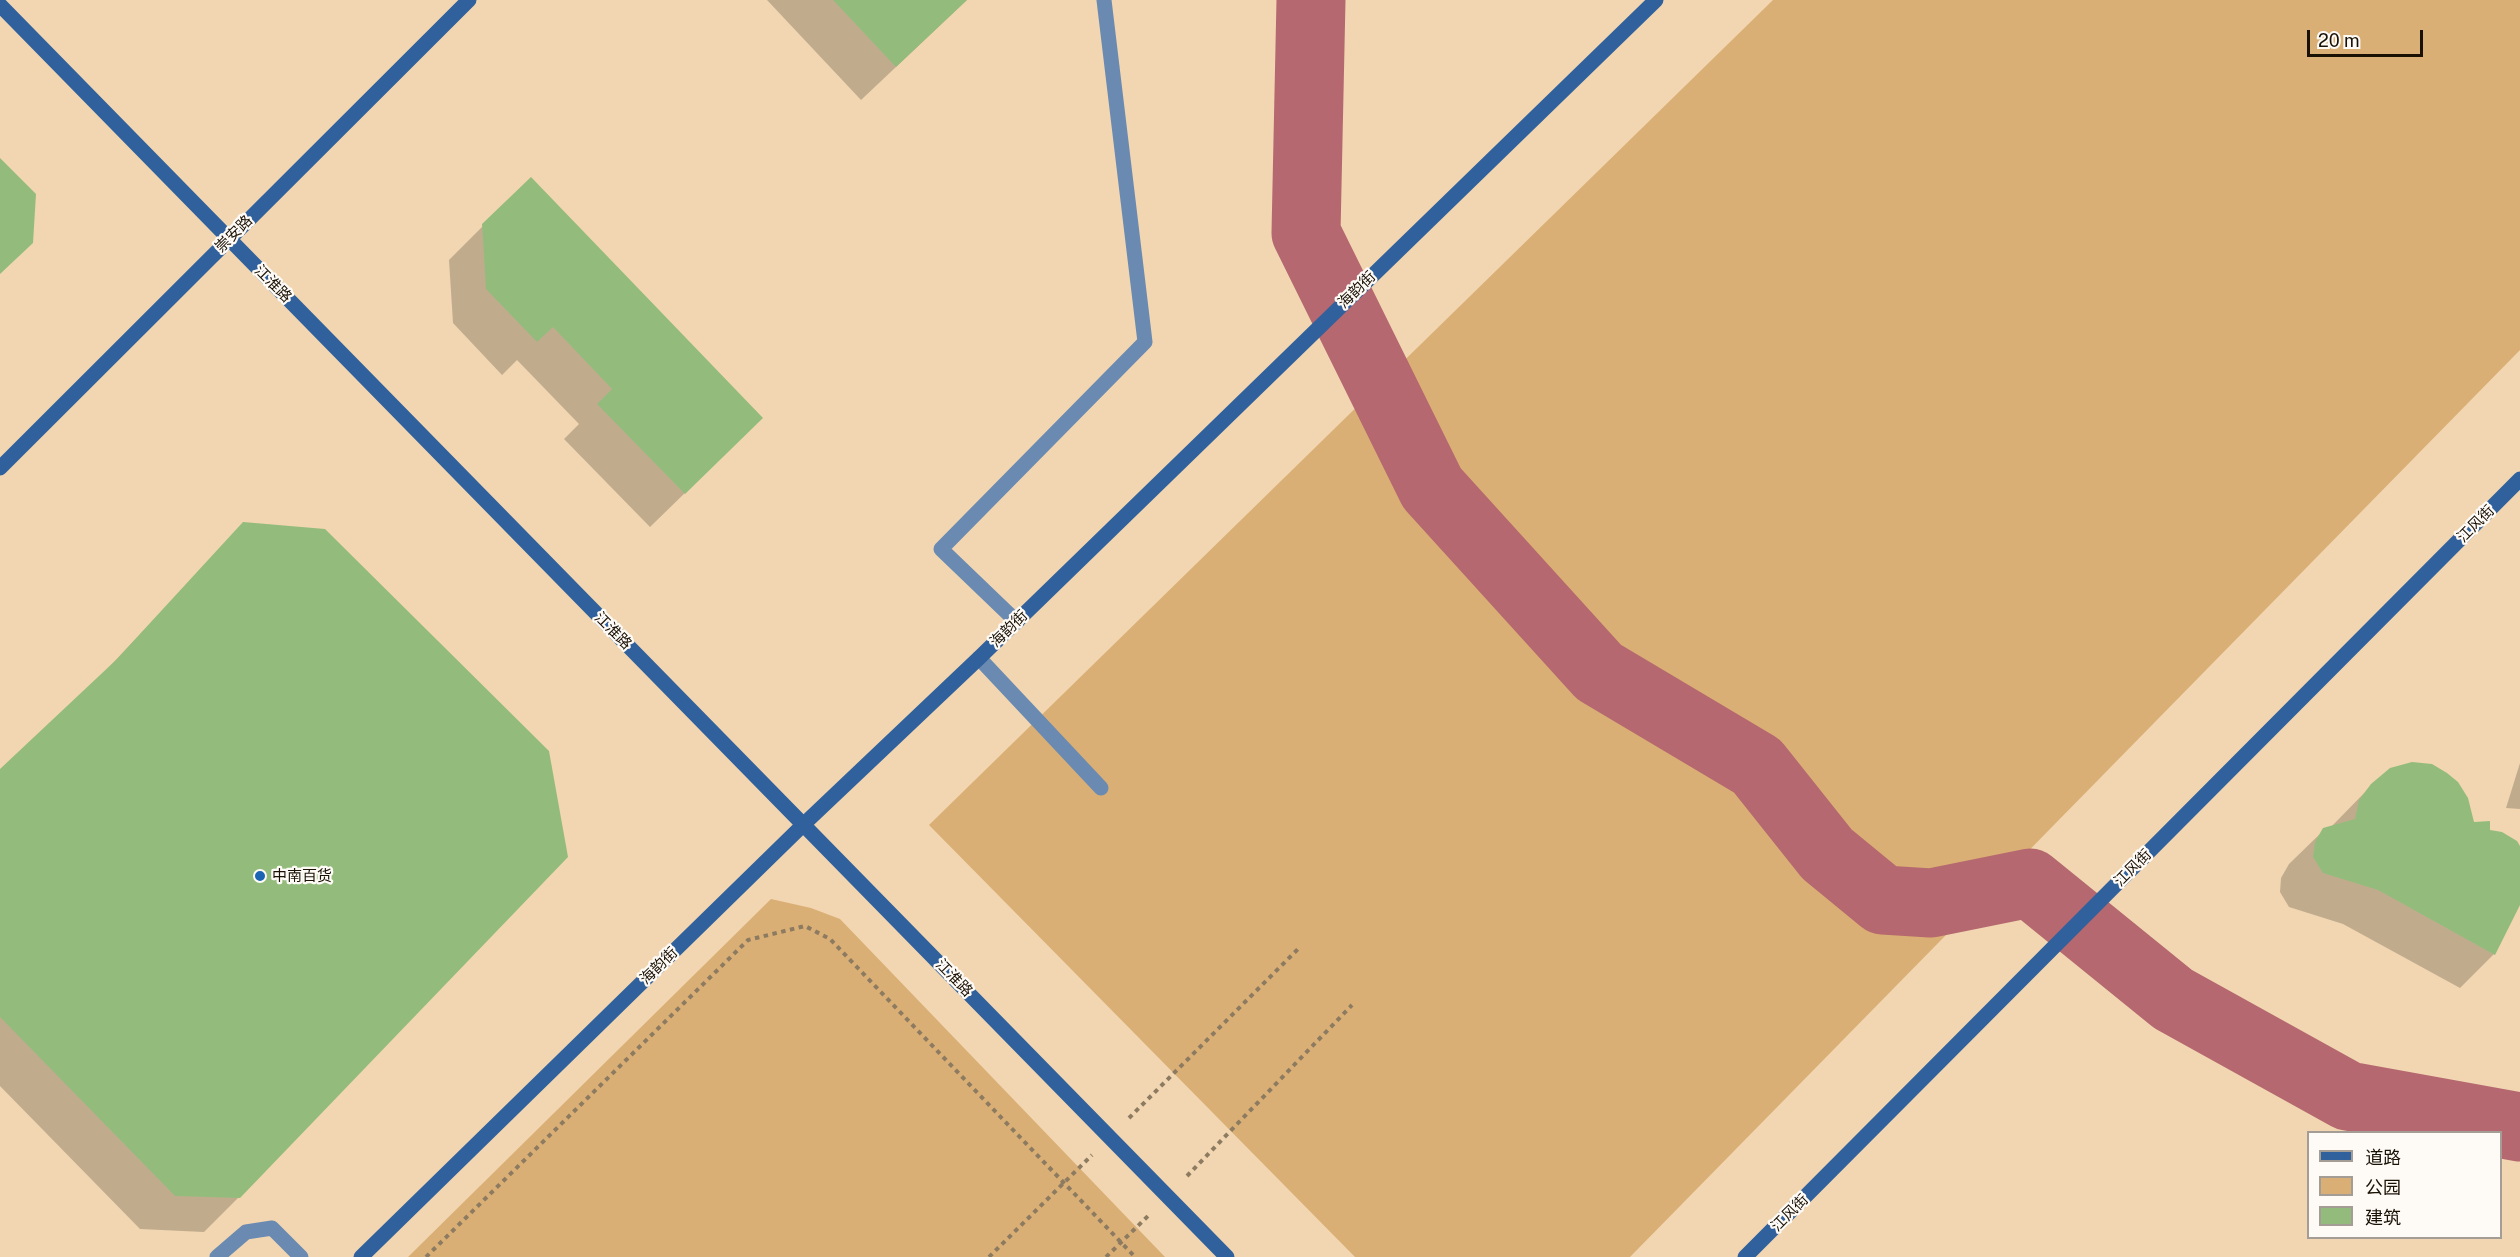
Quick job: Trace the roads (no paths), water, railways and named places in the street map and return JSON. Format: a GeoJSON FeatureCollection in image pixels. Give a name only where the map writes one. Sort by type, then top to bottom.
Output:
{"type":"FeatureCollection","features":[{"type":"Feature","properties":{"kind":"street","name":"崇安路"},"geometry":{"type":"LineString","coordinates":[[0,468],[468,0]]}},
{"type":"Feature","properties":{"kind":"street"},"geometry":{"type":"LineString","coordinates":[[1017,622],[941,549],[1145,342],[1104,0]]}},
{"type":"Feature","properties":{"kind":"street","name":"海韵街"},"geometry":{"type":"LineString","coordinates":[[361,1257],[804,824],[1017,622],[1656,0]]}},
{"type":"Feature","properties":{"kind":"street","name":"江淮路"},"geometry":{"type":"LineString","coordinates":[[0,5],[1227,1257]]}},
{"type":"Feature","properties":{"kind":"street","name":"江风街"},"geometry":{"type":"LineString","coordinates":[[1745,1257],[2520,479]]}},
{"type":"Feature","properties":{"kind":"street"},"geometry":{"type":"LineString","coordinates":[[979,658],[1101,788]]}},
{"type":"Feature","properties":{"kind":"street"},"geometry":{"type":"LineString","coordinates":[[217,1257],[246,1232],[272,1228],[301,1257]]}},
{"type":"Feature","properties":{"kind":"waterway"},"geometry":{"type":"LineString","coordinates":[[1311,0],[1306,233],[1432,488],[1599,672],[1757,766],[1827,854],[1883,900],[1931,903],[2030,883],[2173,999],[2348,1096],[2520,1127]]}},
{"type":"Feature","properties":{"kind":"place","name":"中南百货"},"geometry":{"type":"Point","coordinates":[260,876]}}]}
